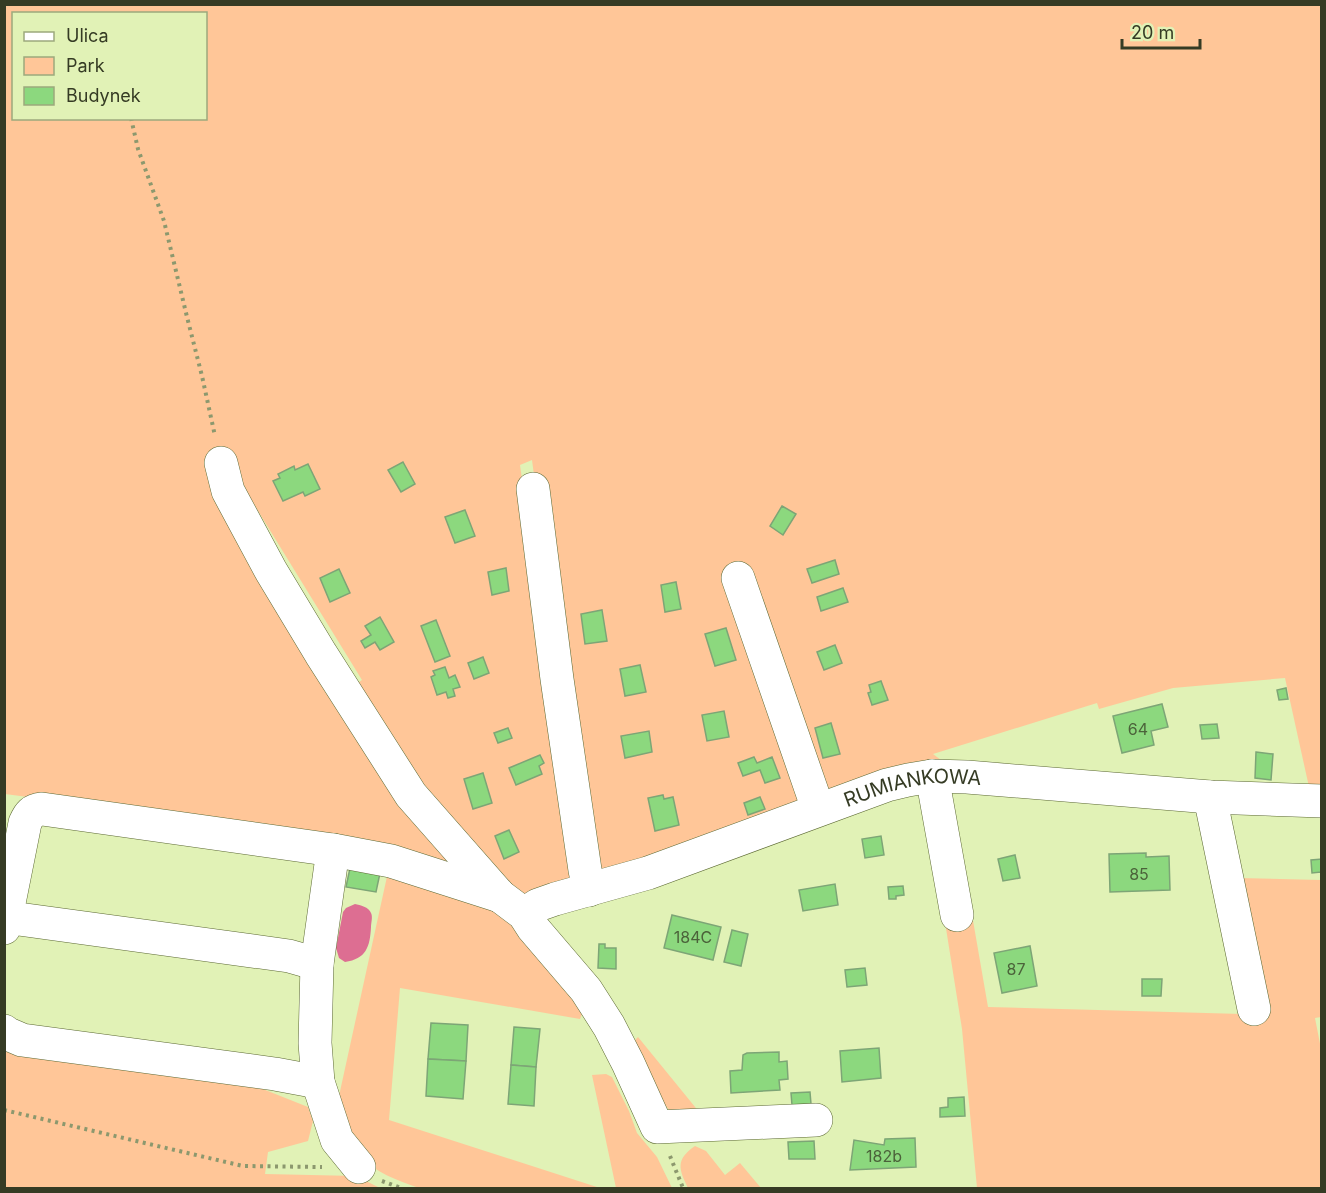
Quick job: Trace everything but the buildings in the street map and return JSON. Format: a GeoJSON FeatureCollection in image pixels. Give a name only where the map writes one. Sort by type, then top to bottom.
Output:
{"type":"FeatureCollection","features":[{"type":"Feature","properties":{"kind":"street"},"geometry":{"type":"LineString","coordinates":[[221,464],[228,491],[271,571],[411,795],[586,990],[609,1026],[657,1127],[816,1120]]}},
{"type":"Feature","properties":{"kind":"street"},"geometry":{"type":"LineString","coordinates":[[532,489],[560,702],[589,890]]}},
{"type":"Feature","properties":{"kind":"street"},"geometry":{"type":"LineString","coordinates":[[738,578],[818,809]]}},
{"type":"Feature","properties":{"kind":"street"},"geometry":{"type":"LineString","coordinates":[[932,777],[957,915]]}},
{"type":"Feature","properties":{"kind":"street","name":"RUMIANKOWA"},"geometry":{"type":"LineString","coordinates":[[512,905],[538,905],[555,898],[648,873],[818,809],[908,780],[967,777],[1210,797],[1322,801]]}},
{"type":"Feature","properties":{"kind":"street"},"geometry":{"type":"LineString","coordinates":[[1210,797],[1254,1009]]}},
{"type":"Feature","properties":{"kind":"street"},"geometry":{"type":"LineString","coordinates":[[317,964],[289,956],[5,921],[28,815],[34,810],[42,809],[333,850],[391,861],[512,905]]}},
{"type":"Feature","properties":{"kind":"street"},"geometry":{"type":"LineString","coordinates":[[333,850],[317,964],[315,1043],[318,1082],[337,1140],[359,1167]]}},
{"type":"Feature","properties":{"kind":"street"},"geometry":{"type":"LineString","coordinates":[[4,1031],[22,1040],[275,1074],[318,1082]]}},
{"type":"Feature","properties":{"kind":"path"},"geometry":{"type":"LineString","coordinates":[[131,120],[138,149],[164,221],[221,464]]}},
{"type":"Feature","properties":{"kind":"path"},"geometry":{"type":"LineString","coordinates":[[4,1110],[243,1166],[359,1167]]}},
{"type":"Feature","properties":{"kind":"green space"},"geometry":{"type":"Polygon","coordinates":[[[5,5],[1321,5],[1321,792],[1309,787],[1285,678],[1173,688],[1099,709],[1097,703],[933,754],[949,766],[831,792],[818,785],[784,736],[799,807],[598,873],[550,597],[532,460],[520,465],[577,881],[516,896],[436,802],[355,685],[362,680],[247,493],[222,500],[471,872],[320,835],[5,794],[5,5]]]}},
{"type":"Feature","properties":{"kind":"green space"},"geometry":{"type":"Polygon","coordinates":[[[950,788],[988,1007],[1242,1014],[1227,811],[1238,878],[1321,880],[1321,1017],[1315,1018],[1322,1054],[1321,1188],[977,1188],[962,1029],[924,790],[950,788]]]}},
{"type":"Feature","properties":{"kind":"green space"},"geometry":{"type":"Polygon","coordinates":[[[388,872],[489,901],[545,954],[582,1014],[580,1019],[400,988],[389,1120],[600,1188],[419,1188],[380,1171],[359,1156],[339,1096],[388,872]]]}},
{"type":"Feature","properties":{"kind":"green space"},"geometry":{"type":"Polygon","coordinates":[[[638,1037],[704,1118],[678,1116],[669,1110],[651,1081],[635,1040],[638,1037]]]}},
{"type":"Feature","properties":{"kind":"green space"},"geometry":{"type":"Polygon","coordinates":[[[5,1047],[235,1078],[308,1107],[313,1121],[308,1141],[268,1152],[265,1174],[356,1176],[380,1188],[5,1188],[5,1047]]]}},
{"type":"Feature","properties":{"kind":"green space"},"geometry":{"type":"Polygon","coordinates":[[[606,1074],[612,1077],[637,1133],[657,1157],[672,1188],[616,1188],[592,1075],[606,1074]]]}},
{"type":"Feature","properties":{"kind":"green space"},"geometry":{"type":"Polygon","coordinates":[[[695,1146],[706,1151],[725,1175],[740,1163],[761,1188],[688,1188],[682,1175],[681,1165],[684,1156],[695,1146]]]}},
{"type":"Feature","properties":{"kind":"shaded area"},"geometry":{"type":"Polygon","coordinates":[[[355,904],[366,908],[371,913],[368,946],[358,958],[345,962],[339,958],[336,948],[343,912],[355,904]]]}}]}
